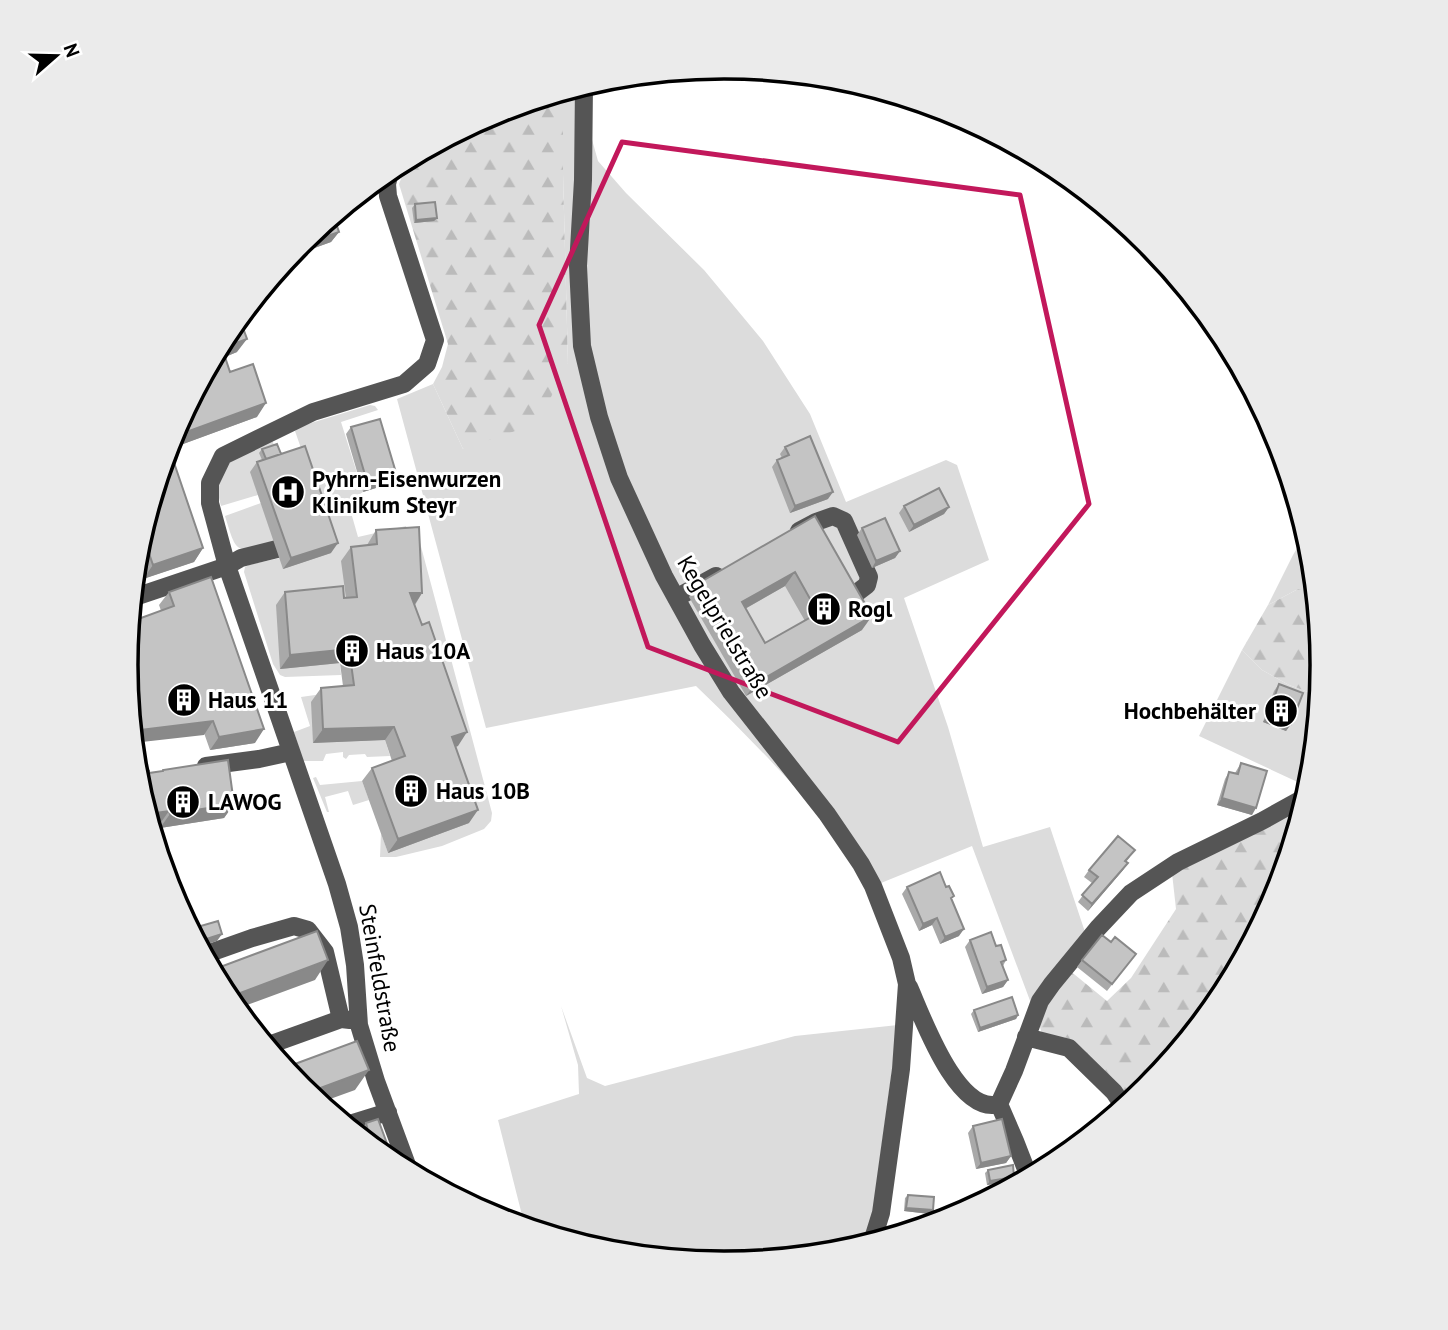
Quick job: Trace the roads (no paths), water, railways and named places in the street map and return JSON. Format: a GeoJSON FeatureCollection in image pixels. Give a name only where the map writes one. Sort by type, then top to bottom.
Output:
{"type":"FeatureCollection","features":[{"type":"Feature","properties":{"kind":"street","name":"Kegelprielstraße"},"geometry":{"type":"LineString","coordinates":[[584,96],[578,266],[582,346],[599,417],[619,478],[676,598],[731,692],[827,814],[861,864],[891,928],[901,958],[907,984],[899,1082],[881,1213],[875,1231]]}},
{"type":"Feature","properties":{"kind":"street","name":"Steinfeldstraße"},"geometry":{"type":"LineString","coordinates":[[387,186],[388,196],[435,340],[427,364],[404,384],[313,412],[223,456],[210,483],[210,503],[227,566],[337,884],[349,927],[355,965],[359,1025],[404,1156]]}},
{"type":"Feature","properties":{"kind":"street"},"geometry":{"type":"LineString","coordinates":[[781,541],[833,516],[844,521],[869,577],[867,585],[846,601]]}},
{"type":"Feature","properties":{"kind":"street"},"geometry":{"type":"LineString","coordinates":[[142,595],[227,566],[242,558],[277,549]]}},
{"type":"Feature","properties":{"kind":"street"},"geometry":{"type":"LineString","coordinates":[[676,598],[734,566]]}},
{"type":"Feature","properties":{"kind":"street"},"geometry":{"type":"LineString","coordinates":[[191,768],[291,752]]}},
{"type":"Feature","properties":{"kind":"street"},"geometry":{"type":"LineString","coordinates":[[1026,1168],[999,1104],[1040,1001],[1052,984],[1131,893],[1178,862],[1293,804]]}},
{"type":"Feature","properties":{"kind":"street"},"geometry":{"type":"LineString","coordinates":[[213,952],[294,926],[308,930],[325,952],[341,1019]]}},
{"type":"Feature","properties":{"kind":"street"},"geometry":{"type":"LineString","coordinates":[[907,984],[954,1079],[970,1096],[983,1104],[999,1104]]}},
{"type":"Feature","properties":{"kind":"street"},"geometry":{"type":"LineString","coordinates":[[275,1043],[341,1019],[351,1020],[359,1025]]}},
{"type":"Feature","properties":{"kind":"street"},"geometry":{"type":"LineString","coordinates":[[1026,1037],[1069,1048],[1118,1099]]}},
{"type":"Feature","properties":{"kind":"street"},"geometry":{"type":"LineString","coordinates":[[357,1122],[388,1112]]}},
{"type":"Feature","properties":{"kind":"place","name":"Pyhrn-Eisenwurzen Klinikum Steyr"},"geometry":{"type":"Point","coordinates":[288,492]}},
{"type":"Feature","properties":{"kind":"place","name":"Rogl"},"geometry":{"type":"Point","coordinates":[824,609]}},
{"type":"Feature","properties":{"kind":"place","name":"Haus 10A"},"geometry":{"type":"Point","coordinates":[352,651]}},
{"type":"Feature","properties":{"kind":"place","name":"Haus 11"},"geometry":{"type":"Point","coordinates":[184,700]}},
{"type":"Feature","properties":{"kind":"place","name":"Hochbehälter"},"geometry":{"type":"Point","coordinates":[1281,711]}},
{"type":"Feature","properties":{"kind":"place","name":"Haus 10B"},"geometry":{"type":"Point","coordinates":[411,791]}},
{"type":"Feature","properties":{"kind":"place","name":"LAWOG"},"geometry":{"type":"Point","coordinates":[183,802]}}]}
